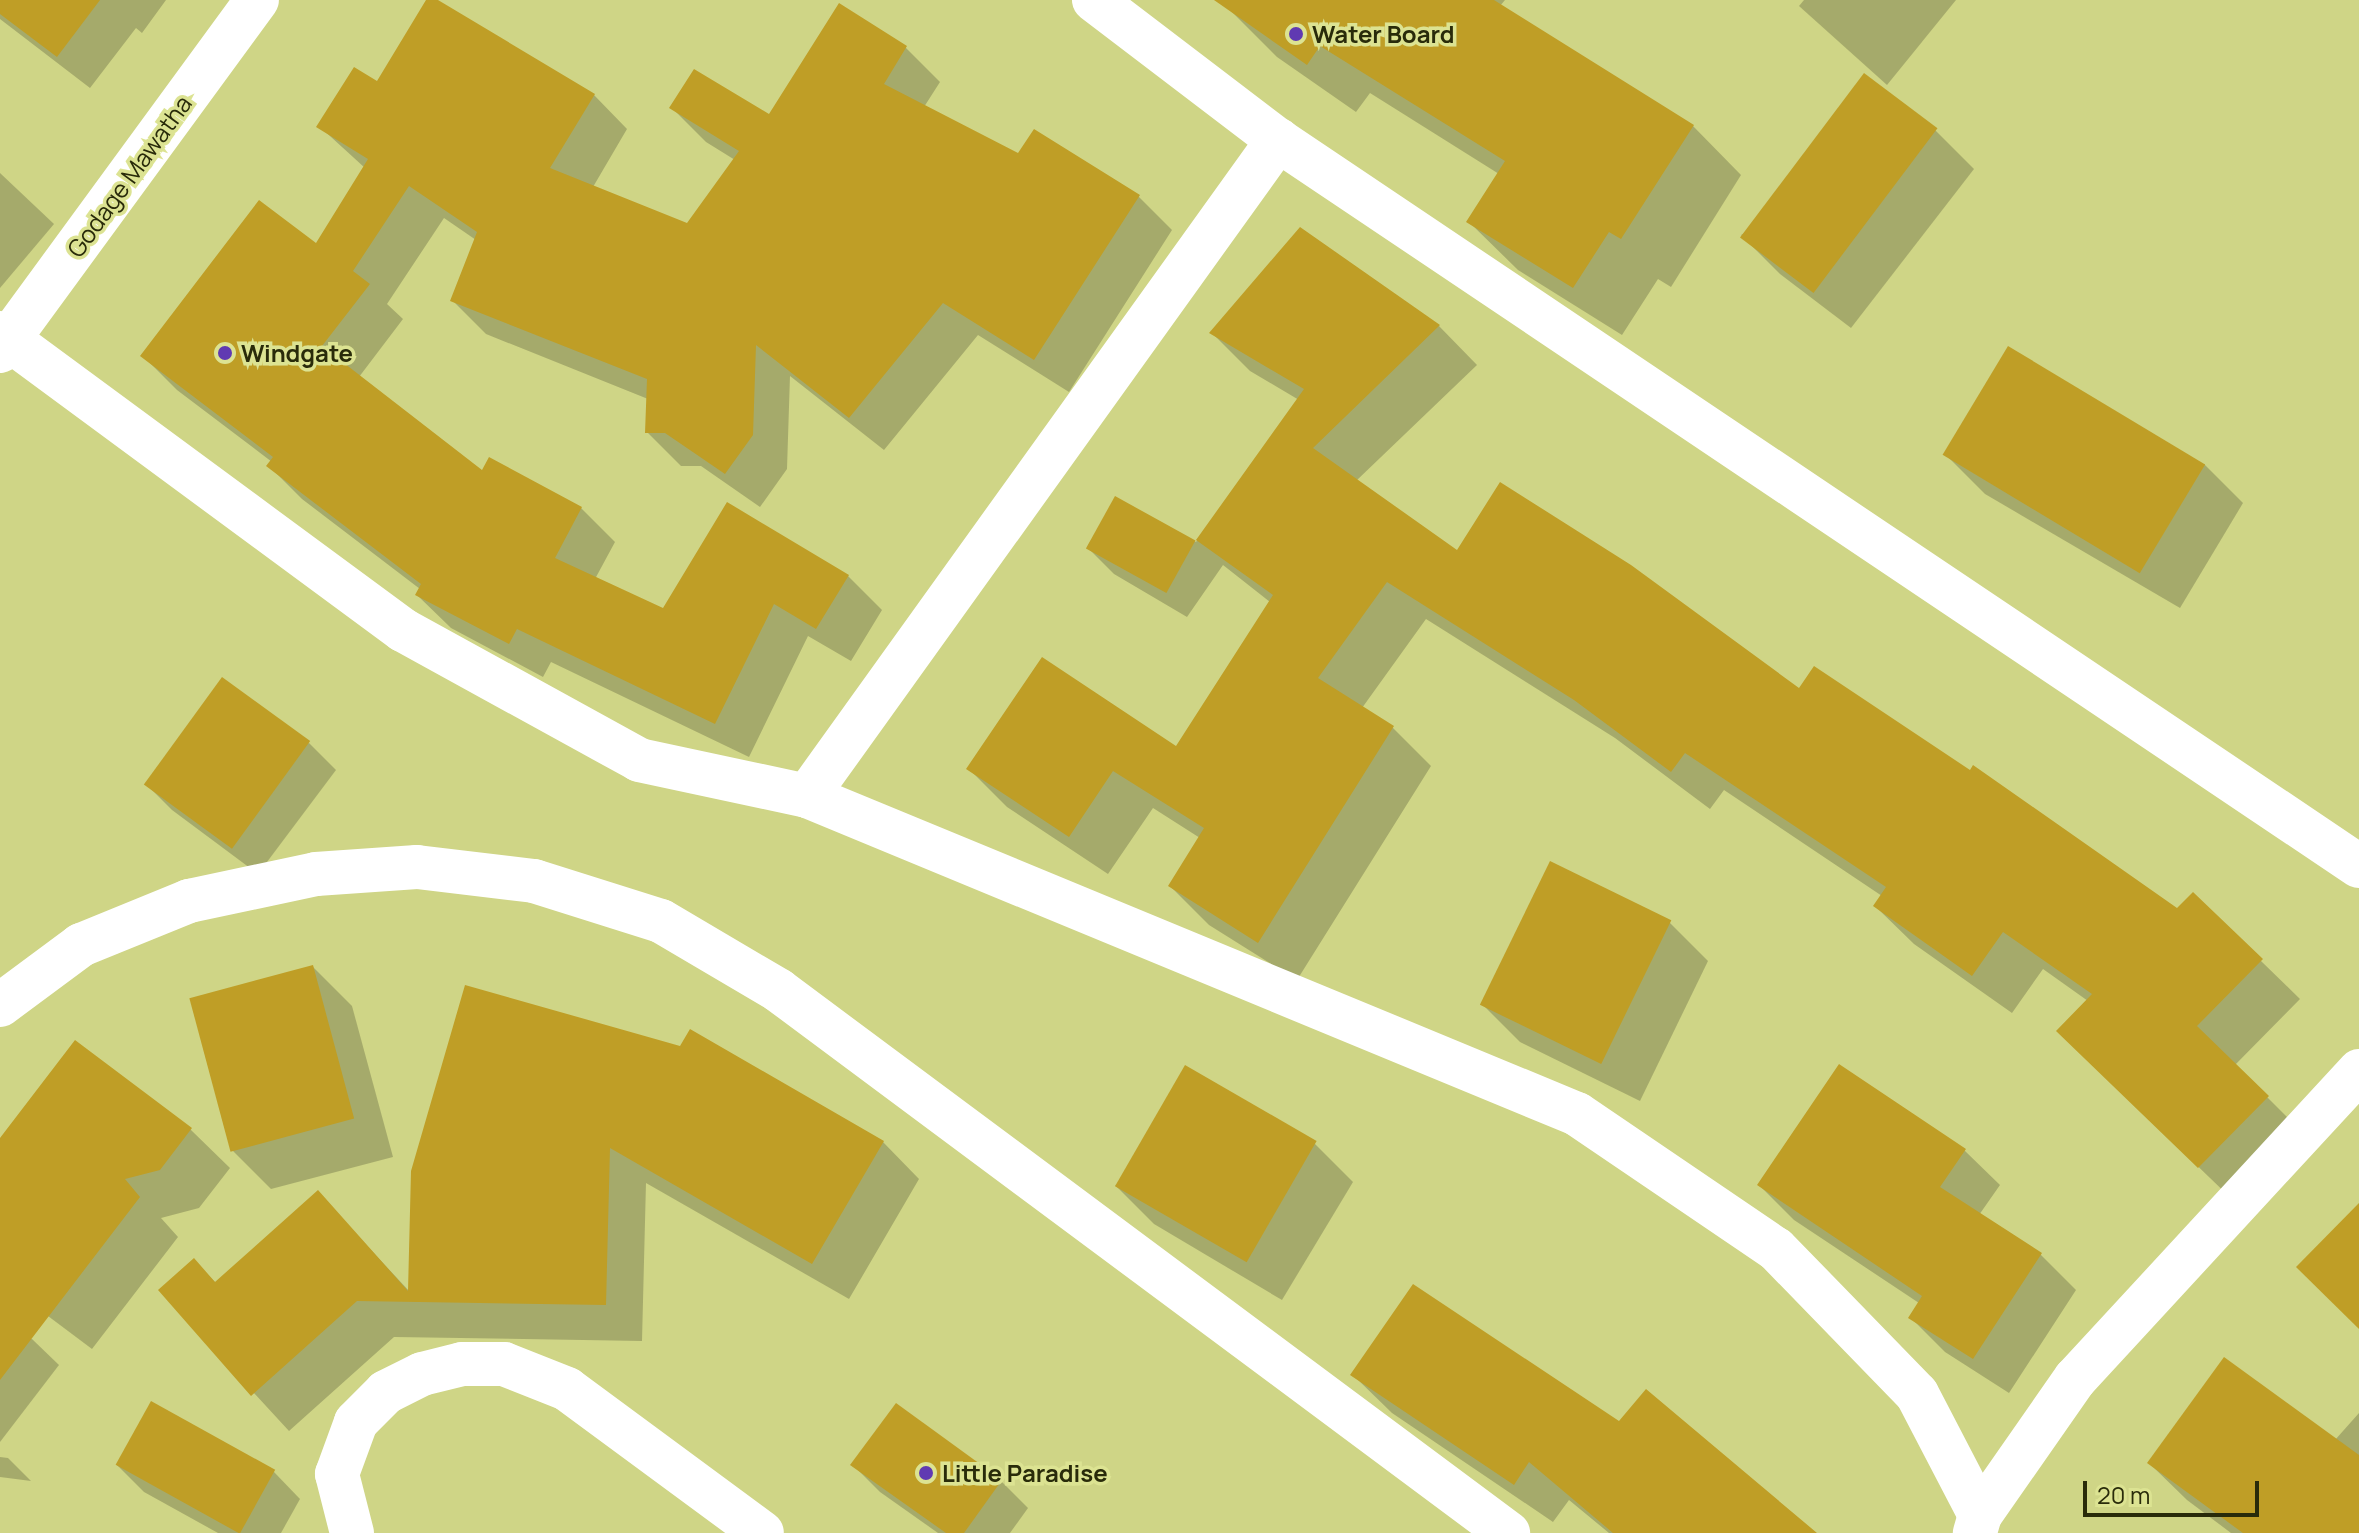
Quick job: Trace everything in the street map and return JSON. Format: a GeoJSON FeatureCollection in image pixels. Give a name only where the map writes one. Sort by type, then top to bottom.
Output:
{"type":"FeatureCollection","features":[{"type":"Feature","properties":{"kind":"street","name":"Godage Mawatha"},"geometry":{"type":"LineString","coordinates":[[3,341],[257,0]]}},
{"type":"Feature","properties":{"kind":"street"},"geometry":{"type":"LineString","coordinates":[[1094,0],[1278,140],[2359,866]]}},
{"type":"Feature","properties":{"kind":"street"},"geometry":{"type":"LineString","coordinates":[[807,796],[1278,140]]}},
{"type":"Feature","properties":{"kind":"street"},"geometry":{"type":"LineString","coordinates":[[3,341],[403,630],[639,760],[807,796],[1577,1114],[1776,1249],[1917,1394],[1978,1524]]}},
{"type":"Feature","properties":{"kind":"street"},"geometry":{"type":"LineString","coordinates":[[0,1005],[81,945],[189,901],[316,874],[417,867],[534,881],[661,921],[778,990],[1508,1533]]}},
{"type":"Feature","properties":{"kind":"street"},"geometry":{"type":"LineString","coordinates":[[1978,1524],[2075,1379],[2359,1071]]}},
{"type":"Feature","properties":{"kind":"street"},"geometry":{"type":"LineString","coordinates":[[352,1533],[337,1474],[356,1422],[386,1392],[422,1374],[462,1364],[504,1364],[567,1389],[762,1533]]}},
{"type":"Feature","properties":{"kind":"building"},"geometry":{"type":"Polygon","coordinates":[[[0,0],[100,0],[57,57],[0,14],[0,0]]]}},
{"type":"Feature","properties":{"kind":"building"},"geometry":{"type":"Polygon","coordinates":[[[426,0],[438,0],[595,94],[550,168],[687,223],[739,151],[669,108],[694,69],[769,114],[839,3],[907,46],[884,84],[1018,153],[1034,129],[1140,195],[1034,360],[943,303],[849,418],[756,345],[753,435],[725,474],[665,433],[645,433],[647,379],[450,301],[477,232],[409,186],[353,271],[370,284],[322,346],[482,470],[489,457],[582,507],[555,558],[663,608],[727,502],[849,575],[816,629],[774,604],[715,724],[517,629],[509,644],[415,595],[421,584],[266,466],[273,457],[140,356],[259,200],[316,243],[368,159],[316,127],[354,67],[377,81],[426,0]]]}},
{"type":"Feature","properties":{"kind":"building"},"geometry":{"type":"Polygon","coordinates":[[[1214,0],[1494,0],[1694,125],[1621,239],[1609,232],[1573,288],[1466,222],[1505,161],[1320,46],[1307,65],[1214,0]]]}},
{"type":"Feature","properties":{"kind":"building"},"geometry":{"type":"Polygon","coordinates":[[[1864,73],[1937,128],[1814,293],[1740,238],[1864,73]]]}},
{"type":"Feature","properties":{"kind":"building"},"geometry":{"type":"Polygon","coordinates":[[[1300,227],[1440,325],[1313,448],[1457,550],[1500,482],[1631,565],[1799,688],[1814,666],[1970,770],[1973,765],[2177,908],[2193,892],[2263,959],[2197,1026],[2269,1096],[2198,1168],[2056,1031],[2092,994],[2003,932],[1972,976],[1873,906],[1886,887],[1685,753],[1671,772],[1574,700],[1387,582],[1318,678],[1394,726],[1258,943],[1168,886],[1204,828],[1113,771],[1069,837],[966,769],[1042,657],[1176,746],[1273,595],[1196,540],[1304,389],[1209,333],[1300,227]]]}},
{"type":"Feature","properties":{"kind":"building"},"geometry":{"type":"Polygon","coordinates":[[[2008,346],[2205,464],[2140,573],[1943,455],[2008,346]]]}},
{"type":"Feature","properties":{"kind":"building"},"geometry":{"type":"Polygon","coordinates":[[[1115,496],[1195,541],[1166,593],[1086,548],[1115,496]]]}},
{"type":"Feature","properties":{"kind":"building"},"geometry":{"type":"Polygon","coordinates":[[[222,677],[310,741],[232,849],[144,785],[222,677]]]}},
{"type":"Feature","properties":{"kind":"building"},"geometry":{"type":"Polygon","coordinates":[[[1550,861],[1671,920],[1601,1064],[1480,1005],[1550,861]]]}},
{"type":"Feature","properties":{"kind":"building"},"geometry":{"type":"Polygon","coordinates":[[[313,965],[354,1119],[231,1152],[189,998],[313,965]]]}},
{"type":"Feature","properties":{"kind":"building"},"geometry":{"type":"Polygon","coordinates":[[[465,985],[680,1046],[690,1029],[884,1141],[812,1264],[610,1148],[606,1305],[357,1301],[251,1396],[158,1290],[194,1258],[215,1282],[318,1190],[408,1291],[411,1171],[465,985]]]}},
{"type":"Feature","properties":{"kind":"building"},"geometry":{"type":"Polygon","coordinates":[[[75,1040],[192,1128],[160,1170],[125,1179],[140,1197],[0,1380],[0,1138],[75,1040]]]}},
{"type":"Feature","properties":{"kind":"building"},"geometry":{"type":"Polygon","coordinates":[[[1839,1064],[1966,1149],[1940,1187],[2042,1253],[1973,1359],[1908,1318],[1922,1296],[1757,1185],[1839,1064]]]}},
{"type":"Feature","properties":{"kind":"building"},"geometry":{"type":"Polygon","coordinates":[[[1185,1065],[1317,1141],[1247,1262],[1115,1186],[1185,1065]]]}},
{"type":"Feature","properties":{"kind":"building"},"geometry":{"type":"Polygon","coordinates":[[[2359,1203],[2359,1329],[2296,1267],[2359,1203]]]}},
{"type":"Feature","properties":{"kind":"building"},"geometry":{"type":"Polygon","coordinates":[[[1413,1284],[1619,1421],[1646,1389],[1817,1533],[1613,1533],[1529,1462],[1514,1485],[1350,1375],[1413,1284]]]}},
{"type":"Feature","properties":{"kind":"building"},"geometry":{"type":"Polygon","coordinates":[[[2224,1357],[2359,1455],[2359,1533],[2243,1533],[2147,1463],[2224,1357]]]}},
{"type":"Feature","properties":{"kind":"building"},"geometry":{"type":"Polygon","coordinates":[[[151,1401],[275,1470],[239,1533],[116,1465],[151,1401]]]}},
{"type":"Feature","properties":{"kind":"building","name":"Little Paradise"},"geometry":{"type":"Polygon","coordinates":[[[896,1403],[1002,1480],[964,1533],[946,1533],[850,1465],[896,1403]]]}},
{"type":"Feature","properties":{"kind":"place","name":"Water Board"},"geometry":{"type":"Point","coordinates":[1296,34]}},
{"type":"Feature","properties":{"kind":"place","name":"Windgate"},"geometry":{"type":"Point","coordinates":[225,353]}},
{"type":"Feature","properties":{"kind":"place","name":"Little Paradise"},"geometry":{"type":"Point","coordinates":[926,1473]}}]}
